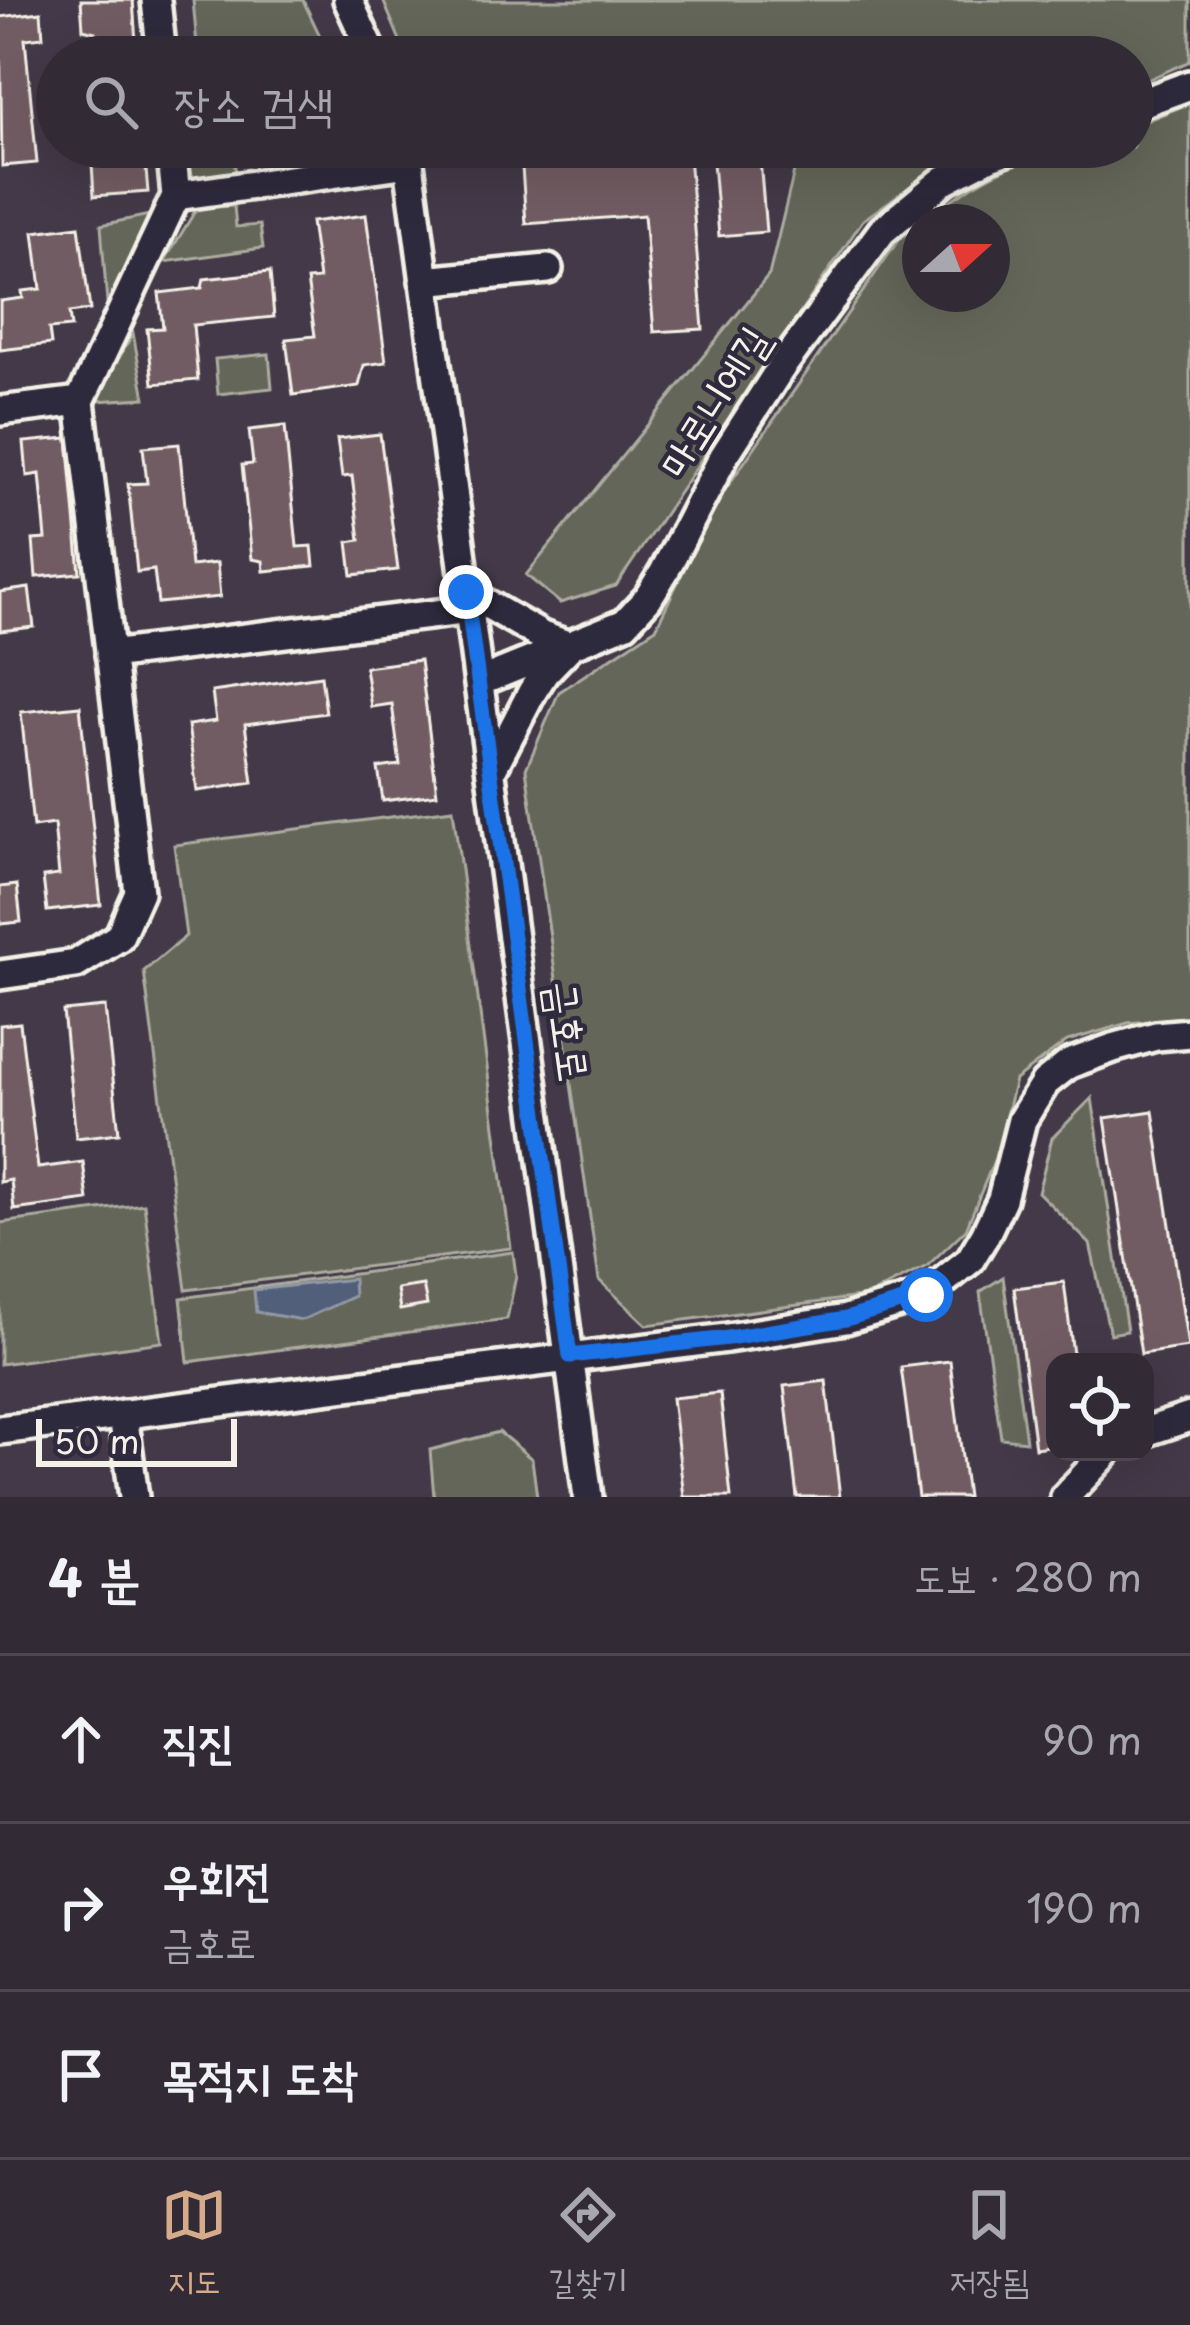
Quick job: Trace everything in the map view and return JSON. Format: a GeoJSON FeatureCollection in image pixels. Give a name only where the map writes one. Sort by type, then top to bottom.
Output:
{"type":"FeatureCollection","features":[{"type":"Feature","properties":{"kind":"street"},"geometry":{"type":"LineString","coordinates":[[156,0],[160,36]]}},
{"type":"Feature","properties":{"kind":"street"},"geometry":{"type":"LineString","coordinates":[[348,0],[364,36]]}},
{"type":"Feature","properties":{"kind":"street"},"geometry":{"type":"LineString","coordinates":[[1154,99],[1190,86]]}},
{"type":"Feature","properties":{"kind":"street"},"geometry":{"type":"LineString","coordinates":[[0,975],[76,964],[119,937],[139,892],[80,401],[176,196],[173,168]]}},
{"type":"Feature","properties":{"kind":"street"},"geometry":{"type":"LineString","coordinates":[[176,196],[334,168]]}},
{"type":"Feature","properties":{"kind":"street","name":"금호로"},"geometry":{"type":"LineString","coordinates":[[409,168],[589,1497]]}},
{"type":"Feature","properties":{"kind":"street","name":"마로니에길"},"geometry":{"type":"LineString","coordinates":[[479,682],[626,623],[664,572],[724,456],[757,404],[882,231],[944,180],[967,168]]}},
{"type":"Feature","properties":{"kind":"street"},"geometry":{"type":"LineString","coordinates":[[424,281],[548,269]]}},
{"type":"Feature","properties":{"kind":"street"},"geometry":{"type":"LineString","coordinates":[[0,411],[80,401]]}},
{"type":"Feature","properties":{"kind":"street"},"geometry":{"type":"LineString","coordinates":[[110,655],[468,601],[570,646],[544,673],[491,771]]}},
{"type":"Feature","properties":{"kind":"street"},"geometry":{"type":"LineString","coordinates":[[0,1430],[728,1338],[846,1319],[926,1295],[970,1260],[985,1235],[1002,1199],[1022,1120],[1045,1083],[1070,1064],[1113,1048],[1190,1033]]}},
{"type":"Feature","properties":{"kind":"street"},"geometry":{"type":"LineString","coordinates":[[123,1414],[134,1497]]}},
{"type":"Feature","properties":{"kind":"street"},"geometry":{"type":"LineString","coordinates":[[1154,1429],[1190,1417]]}},
{"type":"Feature","properties":{"kind":"street"},"geometry":{"type":"LineString","coordinates":[[1065,1497],[1099,1461]]}},
{"type":"Feature","properties":{"kind":"green space"},"geometry":{"type":"Polygon","coordinates":[[[193,0],[303,0],[320,36],[196,36],[193,0]]]}},
{"type":"Feature","properties":{"kind":"green space"},"geometry":{"type":"Polygon","coordinates":[[[383,0],[1190,0],[1190,61],[1154,77],[1154,36],[398,36],[383,0]]]}},
{"type":"Feature","properties":{"kind":"green space"},"geometry":{"type":"Polygon","coordinates":[[[1190,103],[1190,1017],[1128,1023],[1067,1041],[1015,1080],[995,1158],[966,1229],[927,1266],[867,1296],[647,1325],[599,1280],[526,769],[559,692],[656,628],[714,506],[900,238],[902,312],[1010,312],[1010,204],[947,204],[1007,168],[1154,168],[1154,118],[1190,103]]]}},
{"type":"Feature","properties":{"kind":"green space"},"geometry":{"type":"Polygon","coordinates":[[[178,168],[235,168],[236,174],[180,182],[178,168]]]}},
{"type":"Feature","properties":{"kind":"green space"},"geometry":{"type":"Polygon","coordinates":[[[795,168],[936,168],[863,220],[616,586],[560,603],[526,575],[769,275],[795,168]]]}},
{"type":"Feature","properties":{"kind":"green space"},"geometry":{"type":"Polygon","coordinates":[[[234,206],[236,227],[260,225],[263,248],[164,262],[197,208],[234,206]]]}},
{"type":"Feature","properties":{"kind":"green space"},"geometry":{"type":"Polygon","coordinates":[[[154,214],[107,303],[101,225],[154,214]]]}},
{"type":"Feature","properties":{"kind":"green space"},"geometry":{"type":"Polygon","coordinates":[[[133,333],[145,398],[95,401],[133,333]]]}},
{"type":"Feature","properties":{"kind":"green space"},"geometry":{"type":"Polygon","coordinates":[[[269,354],[272,388],[218,394],[215,359],[269,354]]]}},
{"type":"Feature","properties":{"kind":"green space"},"geometry":{"type":"Polygon","coordinates":[[[453,809],[511,1248],[186,1290],[144,971],[186,936],[174,845],[453,809]]]}},
{"type":"Feature","properties":{"kind":"green space"},"geometry":{"type":"Polygon","coordinates":[[[1092,1098],[1127,1331],[1110,1334],[1090,1244],[1038,1192],[1052,1138],[1092,1098]]]}},
{"type":"Feature","properties":{"kind":"green space"},"geometry":{"type":"Polygon","coordinates":[[[144,1204],[162,1342],[0,1364],[0,1223],[144,1204]]]}},
{"type":"Feature","properties":{"kind":"green space"},"geometry":{"type":"Polygon","coordinates":[[[513,1252],[516,1276],[507,1319],[188,1362],[181,1298],[513,1252]]]}},
{"type":"Feature","properties":{"kind":"green space"},"geometry":{"type":"Polygon","coordinates":[[[1003,1277],[1026,1441],[1001,1438],[980,1292],[1003,1277]]]}},
{"type":"Feature","properties":{"kind":"green space"},"geometry":{"type":"Polygon","coordinates":[[[499,1432],[532,1459],[537,1497],[434,1497],[430,1450],[499,1432]]]}},
{"type":"Feature","properties":{"kind":"water"},"geometry":{"type":"Polygon","coordinates":[[[353,1279],[354,1296],[302,1320],[256,1312],[254,1290],[353,1279]]]}},
{"type":"Feature","properties":{"kind":"building"},"geometry":{"type":"Polygon","coordinates":[[[81,0],[133,0],[136,36],[95,36],[83,29],[81,0]]]}},
{"type":"Feature","properties":{"kind":"building"},"geometry":{"type":"Polygon","coordinates":[[[41,12],[43,36],[25,39],[36,163],[2,166],[0,17],[41,12]]]}},
{"type":"Feature","properties":{"kind":"building"},"geometry":{"type":"Polygon","coordinates":[[[92,168],[146,168],[148,192],[94,196],[92,168]]]}},
{"type":"Feature","properties":{"kind":"building"},"geometry":{"type":"Polygon","coordinates":[[[522,168],[690,168],[703,329],[654,332],[644,215],[526,224],[522,168]]]}},
{"type":"Feature","properties":{"kind":"building"},"geometry":{"type":"Polygon","coordinates":[[[713,168],[761,168],[766,232],[719,236],[713,168]]]}},
{"type":"Feature","properties":{"kind":"building"},"geometry":{"type":"Polygon","coordinates":[[[366,215],[386,362],[364,365],[359,386],[293,395],[286,339],[315,336],[307,280],[319,279],[311,222],[366,215]]]}},
{"type":"Feature","properties":{"kind":"building"},"geometry":{"type":"Polygon","coordinates":[[[79,226],[90,310],[69,313],[71,327],[49,329],[51,344],[0,350],[0,301],[41,289],[34,232],[79,226]]]}},
{"type":"Feature","properties":{"kind":"building"},"geometry":{"type":"Polygon","coordinates":[[[270,272],[274,317],[193,325],[198,380],[153,384],[147,329],[163,328],[159,293],[202,288],[204,279],[270,272]]]}},
{"type":"Feature","properties":{"kind":"building"},"geometry":{"type":"Polygon","coordinates":[[[285,426],[297,547],[312,546],[314,566],[264,571],[263,561],[252,559],[242,465],[253,464],[249,430],[285,426]]]}},
{"type":"Feature","properties":{"kind":"building"},"geometry":{"type":"Polygon","coordinates":[[[380,434],[398,570],[352,575],[348,542],[360,540],[352,476],[342,477],[337,439],[380,434]]]}},
{"type":"Feature","properties":{"kind":"building"},"geometry":{"type":"Polygon","coordinates":[[[68,438],[80,573],[36,577],[33,540],[46,539],[40,474],[27,476],[24,442],[68,438]]]}},
{"type":"Feature","properties":{"kind":"building"},"geometry":{"type":"Polygon","coordinates":[[[179,444],[191,566],[217,563],[220,597],[158,603],[154,570],[137,572],[128,484],[147,483],[143,447],[179,444]]]}},
{"type":"Feature","properties":{"kind":"building"},"geometry":{"type":"Polygon","coordinates":[[[29,588],[34,627],[0,631],[0,592],[29,588]]]}},
{"type":"Feature","properties":{"kind":"building"},"geometry":{"type":"Polygon","coordinates":[[[420,660],[437,794],[383,801],[378,768],[400,765],[392,704],[371,707],[365,667],[420,660]]]}},
{"type":"Feature","properties":{"kind":"building"},"geometry":{"type":"Polygon","coordinates":[[[321,676],[326,713],[245,724],[253,783],[197,791],[188,725],[216,721],[212,692],[321,676]]]}},
{"type":"Feature","properties":{"kind":"building"},"geometry":{"type":"Polygon","coordinates":[[[80,706],[101,905],[47,911],[43,877],[59,875],[54,824],[33,827],[21,712],[80,706]]]}},
{"type":"Feature","properties":{"kind":"building"},"geometry":{"type":"Polygon","coordinates":[[[17,885],[21,922],[0,924],[0,887],[17,885]]]}},
{"type":"Feature","properties":{"kind":"building"},"geometry":{"type":"Polygon","coordinates":[[[105,1007],[119,1133],[76,1138],[63,1011],[105,1007]]]}},
{"type":"Feature","properties":{"kind":"building"},"geometry":{"type":"Polygon","coordinates":[[[20,1023],[38,1168],[83,1162],[88,1200],[14,1210],[11,1180],[0,1182],[0,1025],[20,1023]]]}},
{"type":"Feature","properties":{"kind":"building"},"geometry":{"type":"Polygon","coordinates":[[[1153,1111],[1188,1347],[1141,1353],[1105,1118],[1153,1111]]]}},
{"type":"Feature","properties":{"kind":"building"},"geometry":{"type":"Polygon","coordinates":[[[1064,1282],[1073,1353],[1046,1353],[1046,1446],[1035,1448],[1014,1288],[1064,1282]]]}},
{"type":"Feature","properties":{"kind":"building"},"geometry":{"type":"Polygon","coordinates":[[[423,1285],[427,1305],[400,1310],[397,1289],[423,1285]]]}},
{"type":"Feature","properties":{"kind":"building"},"geometry":{"type":"Polygon","coordinates":[[[950,1361],[967,1497],[918,1497],[901,1367],[950,1361]]]}},
{"type":"Feature","properties":{"kind":"building"},"geometry":{"type":"Polygon","coordinates":[[[826,1381],[840,1497],[797,1497],[784,1386],[826,1381]]]}},
{"type":"Feature","properties":{"kind":"building"},"geometry":{"type":"Polygon","coordinates":[[[720,1393],[731,1497],[684,1497],[672,1398],[720,1393]]]}},
{"type":"Feature","properties":{"kind":"route"},"geometry":{"type":"LineString","coordinates":[[466,592],[570,1356],[846,1319],[926,1295]]}}]}
